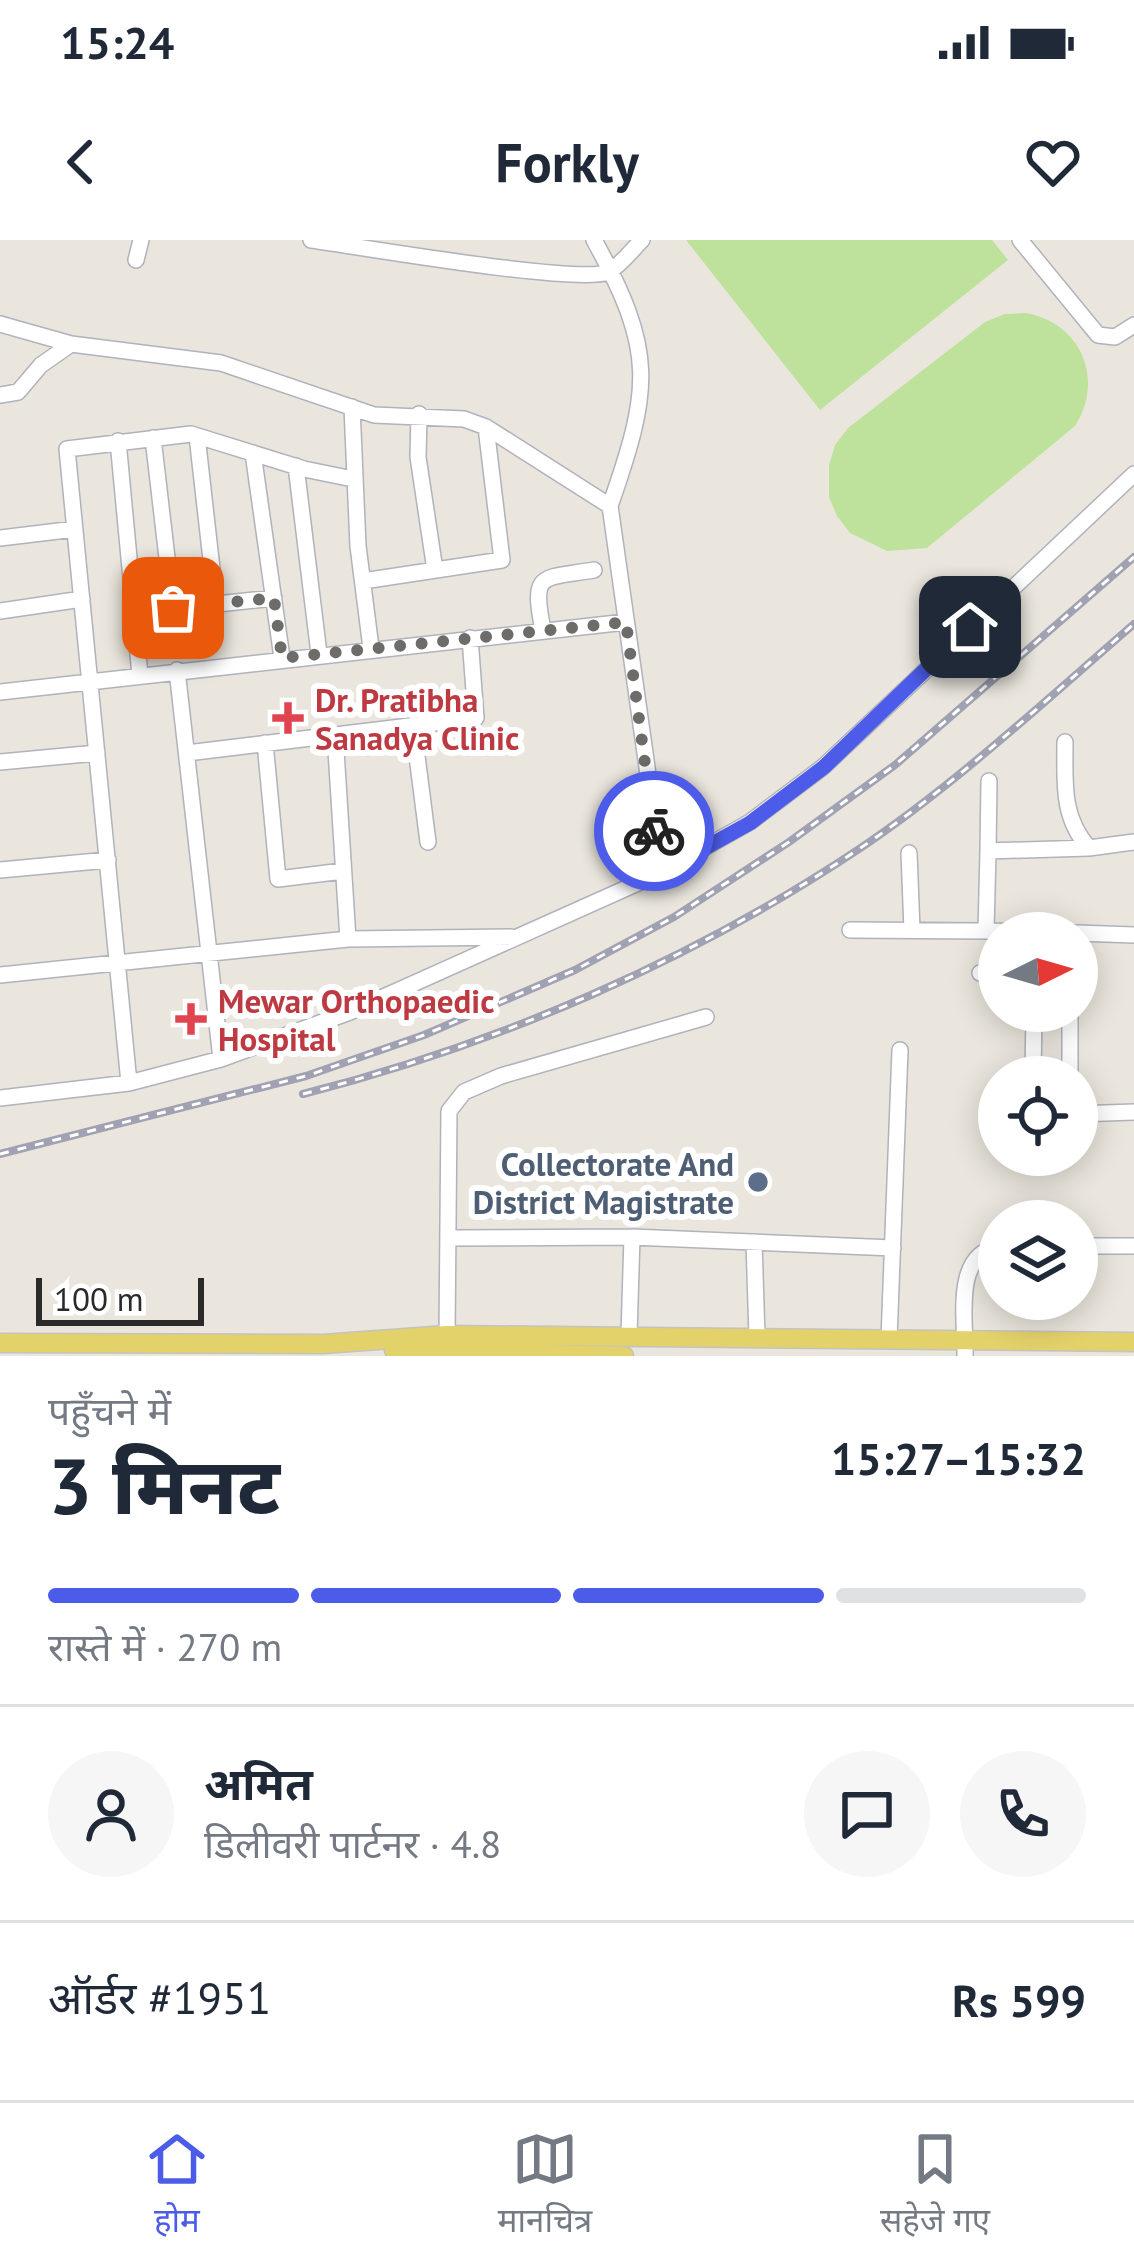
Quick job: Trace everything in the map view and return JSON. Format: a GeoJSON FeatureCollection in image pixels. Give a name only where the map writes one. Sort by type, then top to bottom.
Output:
{"type":"FeatureCollection","features":[{"type":"Feature","properties":{"kind":"main road"},"geometry":{"type":"LineString","coordinates":[[0,1340],[394,1349],[629,1335],[717,1346],[890,1339],[965,1349],[1134,1342]]}},
{"type":"Feature","properties":{"kind":"main road"},"geometry":{"type":"LineString","coordinates":[[521,1344],[624,1356]]}},
{"type":"Feature","properties":{"kind":"street"},"geometry":{"type":"LineString","coordinates":[[136,260],[141,240]]}},
{"type":"Feature","properties":{"kind":"street"},"geometry":{"type":"LineString","coordinates":[[311,240],[525,269],[598,274],[611,271],[642,240]]}},
{"type":"Feature","properties":{"kind":"street"},"geometry":{"type":"LineString","coordinates":[[594,240],[637,332],[643,363],[639,406],[610,506],[658,874]]}},
{"type":"Feature","properties":{"kind":"street"},"geometry":{"type":"LineString","coordinates":[[1020,240],[1098,335],[1114,337],[1134,325]]}},
{"type":"Feature","properties":{"kind":"street"},"geometry":{"type":"LineString","coordinates":[[0,324],[71,344],[221,363],[374,415],[464,419],[486,427],[610,506]]}},
{"type":"Feature","properties":{"kind":"street"},"geometry":{"type":"LineString","coordinates":[[0,395],[18,392],[41,365],[71,344]]}},
{"type":"Feature","properties":{"kind":"street"},"geometry":{"type":"LineString","coordinates":[[352,407],[353,478],[371,648]]}},
{"type":"Feature","properties":{"kind":"street"},"geometry":{"type":"LineString","coordinates":[[419,414],[418,457],[434,570]]}},
{"type":"Feature","properties":{"kind":"street"},"geometry":{"type":"LineString","coordinates":[[363,581],[502,560],[486,427]]}},
{"type":"Feature","properties":{"kind":"street"},"geometry":{"type":"LineString","coordinates":[[129,1083],[68,449],[196,436],[353,478]]}},
{"type":"Feature","properties":{"kind":"street"},"geometry":{"type":"LineString","coordinates":[[196,436],[215,604]]}},
{"type":"Feature","properties":{"kind":"street"},"geometry":{"type":"LineString","coordinates":[[153,438],[173,608]]}},
{"type":"Feature","properties":{"kind":"street"},"geometry":{"type":"LineString","coordinates":[[118,441],[140,675]]}},
{"type":"Feature","properties":{"kind":"street"},"geometry":{"type":"LineString","coordinates":[[254,453],[282,658]]}},
{"type":"Feature","properties":{"kind":"street"},"geometry":{"type":"LineString","coordinates":[[296,466],[319,654]]}},
{"type":"Feature","properties":{"kind":"street"},"geometry":{"type":"LineString","coordinates":[[0,1098],[129,1083],[221,1059],[350,1012],[658,874],[750,823],[824,767],[1134,474]]}},
{"type":"Feature","properties":{"kind":"street"},"geometry":{"type":"LineString","coordinates":[[0,538],[75,529]]}},
{"type":"Feature","properties":{"kind":"street"},"geometry":{"type":"LineString","coordinates":[[543,630],[536,597],[540,583],[594,570]]}},
{"type":"Feature","properties":{"kind":"street"},"geometry":{"type":"LineString","coordinates":[[133,613],[274,598]]}},
{"type":"Feature","properties":{"kind":"street"},"geometry":{"type":"LineString","coordinates":[[0,611],[82,599]]}},
{"type":"Feature","properties":{"kind":"street"},"geometry":{"type":"LineString","coordinates":[[0,692],[626,622]]}},
{"type":"Feature","properties":{"kind":"street"},"geometry":{"type":"LineString","coordinates":[[187,753],[476,718],[470,638]]}},
{"type":"Feature","properties":{"kind":"street"},"geometry":{"type":"LineString","coordinates":[[177,670],[221,1059]]}},
{"type":"Feature","properties":{"kind":"street"},"geometry":{"type":"LineString","coordinates":[[413,725],[428,842]]}},
{"type":"Feature","properties":{"kind":"street"},"geometry":{"type":"LineString","coordinates":[[334,735],[348,939]]}},
{"type":"Feature","properties":{"kind":"street"},"geometry":{"type":"LineString","coordinates":[[1065,742],[1065,798],[1073,830],[1089,848]]}},
{"type":"Feature","properties":{"kind":"street"},"geometry":{"type":"LineString","coordinates":[[265,743],[278,879],[344,871]]}},
{"type":"Feature","properties":{"kind":"street"},"geometry":{"type":"LineString","coordinates":[[0,762],[97,752]]}},
{"type":"Feature","properties":{"kind":"street"},"geometry":{"type":"LineString","coordinates":[[986,912],[989,781]]}},
{"type":"Feature","properties":{"kind":"street"},"geometry":{"type":"LineString","coordinates":[[988,851],[1134,842]]}},
{"type":"Feature","properties":{"kind":"street"},"geometry":{"type":"LineString","coordinates":[[909,853],[912,930]]}},
{"type":"Feature","properties":{"kind":"street"},"geometry":{"type":"LineString","coordinates":[[0,870],[108,860]]}},
{"type":"Feature","properties":{"kind":"street"},"geometry":{"type":"LineString","coordinates":[[850,929],[978,931]]}},
{"type":"Feature","properties":{"kind":"street"},"geometry":{"type":"LineString","coordinates":[[1098,934],[1134,935]]}},
{"type":"Feature","properties":{"kind":"street"},"geometry":{"type":"LineString","coordinates":[[0,975],[348,939],[517,937]]}},
{"type":"Feature","properties":{"kind":"street"},"geometry":{"type":"LineString","coordinates":[[451,1348],[449,1111],[455,1100],[501,1076],[706,1017]]}},
{"type":"Feature","properties":{"kind":"street"},"geometry":{"type":"LineString","coordinates":[[890,1339],[900,1050]]}},
{"type":"Feature","properties":{"kind":"street"},"geometry":{"type":"LineString","coordinates":[[1098,1113],[1134,1112]]}},
{"type":"Feature","properties":{"kind":"street"},"geometry":{"type":"LineString","coordinates":[[448,1238],[632,1237],[893,1248]]}},
{"type":"Feature","properties":{"kind":"street"},"geometry":{"type":"LineString","coordinates":[[629,1335],[632,1237]]}},
{"type":"Feature","properties":{"kind":"street"},"geometry":{"type":"LineString","coordinates":[[754,1242],[754,1343]]}},
{"type":"Feature","properties":{"kind":"street"},"geometry":{"type":"LineString","coordinates":[[1098,1246],[1134,1246]]}},
{"type":"Feature","properties":{"kind":"street"},"geometry":{"type":"LineString","coordinates":[[965,1349],[966,1285],[978,1256]]}},
{"type":"Feature","properties":{"kind":"street"},"geometry":{"type":"LineString","coordinates":[[0,1340],[357,1335],[394,1349]]}},
{"type":"Feature","properties":{"kind":"green space"},"geometry":{"type":"Polygon","coordinates":[[[686,240],[992,240],[1008,260],[820,410],[686,240]]]}},
{"type":"Feature","properties":{"kind":"green space"},"geometry":{"type":"Polygon","coordinates":[[[1026,313],[1061,328],[1082,356],[1088,390],[1075,426],[927,548],[887,551],[850,533],[829,497],[829,465],[835,445],[848,428],[985,322],[1026,313]]]}},
{"type":"Feature","properties":{"kind":"railway"},"geometry":{"type":"LineString","coordinates":[[0,1154],[306,1076],[424,1035],[575,970],[674,917],[895,765],[1134,557]]}},
{"type":"Feature","properties":{"kind":"railway"},"geometry":{"type":"LineString","coordinates":[[303,1094],[521,1024],[729,928],[895,824],[1000,741],[1134,624]]}},
{"type":"Feature","properties":{"kind":"way so far"},"geometry":{"type":"LineString","coordinates":[[173,608],[274,598],[282,658],[626,622],[654,831]]}},
{"type":"Feature","properties":{"kind":"place","name":"Dr. Pratibha Sanadya Clinic"},"geometry":{"type":"Point","coordinates":[288,718]}},
{"type":"Feature","properties":{"kind":"place","name":"Mewar Orthopaedic Hospital"},"geometry":{"type":"Point","coordinates":[191,1019]}},
{"type":"Feature","properties":{"kind":"place","name":"Collectorate And District Magistrate"},"geometry":{"type":"Point","coordinates":[758,1182]}},
{"type":"Feature","properties":{"kind":"route"},"geometry":{"type":"LineString","coordinates":[[654,831],[658,874],[750,823],[824,767],[970,627]]}}]}
